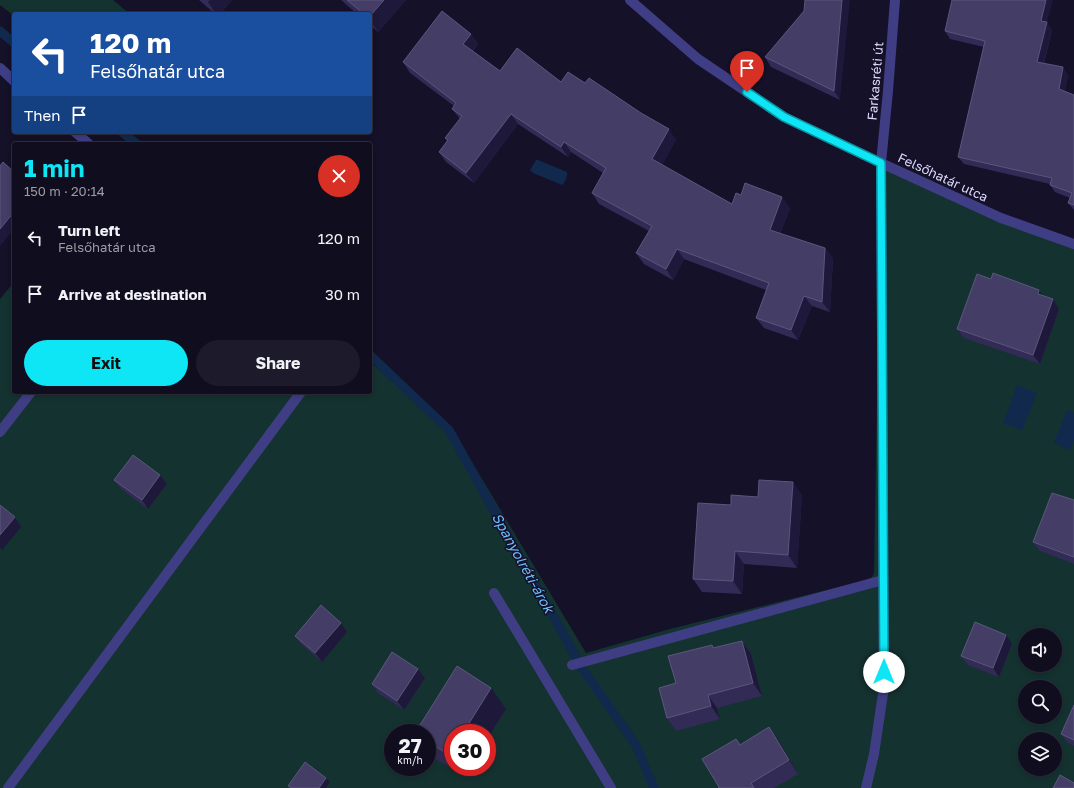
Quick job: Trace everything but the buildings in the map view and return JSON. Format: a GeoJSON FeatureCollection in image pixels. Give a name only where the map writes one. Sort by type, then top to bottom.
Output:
{"type":"FeatureCollection","features":[{"type":"Feature","properties":{"kind":"street","name":"Felsőhatár utca"},"geometry":{"type":"LineString","coordinates":[[630,0],[698,59],[784,117],[1001,218],[1074,244]]}},
{"type":"Feature","properties":{"kind":"street","name":"Farkasréti út"},"geometry":{"type":"LineString","coordinates":[[866,788],[874,754],[884,687],[881,163],[895,0]]}},
{"type":"Feature","properties":{"kind":"street"},"geometry":{"type":"LineString","coordinates":[[0,68],[12,78]]}},
{"type":"Feature","properties":{"kind":"street"},"geometry":{"type":"LineString","coordinates":[[77,134],[87,142]]}},
{"type":"Feature","properties":{"kind":"street"},"geometry":{"type":"LineString","coordinates":[[0,432],[29,394]]}},
{"type":"Feature","properties":{"kind":"street"},"geometry":{"type":"LineString","coordinates":[[8,788],[300,394]]}},
{"type":"Feature","properties":{"kind":"street"},"geometry":{"type":"LineString","coordinates":[[572,665],[883,580]]}},
{"type":"Feature","properties":{"kind":"street"},"geometry":{"type":"LineString","coordinates":[[494,593],[611,788]]}},
{"type":"Feature","properties":{"kind":"green space"},"geometry":{"type":"Polygon","coordinates":[[[0,0],[113,0],[128,12],[12,12],[12,14],[0,5],[0,0]]]}},
{"type":"Feature","properties":{"kind":"green space"},"geometry":{"type":"Polygon","coordinates":[[[881,163],[1074,244],[1074,788],[0,788],[0,299],[12,284],[12,394],[372,394],[372,364],[454,432],[586,653],[670,629],[867,580],[872,577],[874,573],[881,163]]]}},
{"type":"Feature","properties":{"kind":"water"},"geometry":{"type":"Polygon","coordinates":[[[536,160],[567,172],[567,177],[563,184],[562,185],[533,173],[530,170],[536,160]]]}},
{"type":"Feature","properties":{"kind":"water"},"geometry":{"type":"Polygon","coordinates":[[[1017,385],[1037,393],[1022,430],[1003,423],[1017,385]]]}},
{"type":"Feature","properties":{"kind":"water"},"geometry":{"type":"Polygon","coordinates":[[[1067,410],[1074,413],[1074,441],[1070,450],[1054,443],[1067,410]]]}},
{"type":"Feature","properties":{"kind":"waterway","name":"Spanyolréti-árok"},"geometry":{"type":"LineString","coordinates":[[0,31],[12,41]]}},
{"type":"Feature","properties":{"kind":"waterway","name":"Spanyolréti-árok"},"geometry":{"type":"LineString","coordinates":[[124,134],[134,142]]}},
{"type":"Feature","properties":{"kind":"waterway","name":"Spanyolréti-árok"},"geometry":{"type":"LineString","coordinates":[[372,357],[449,430],[582,668],[636,745],[654,788]]}},
{"type":"Feature","properties":{"kind":"route"},"geometry":{"type":"LineString","coordinates":[[747,92],[784,117],[881,163],[884,672]]}}]}
